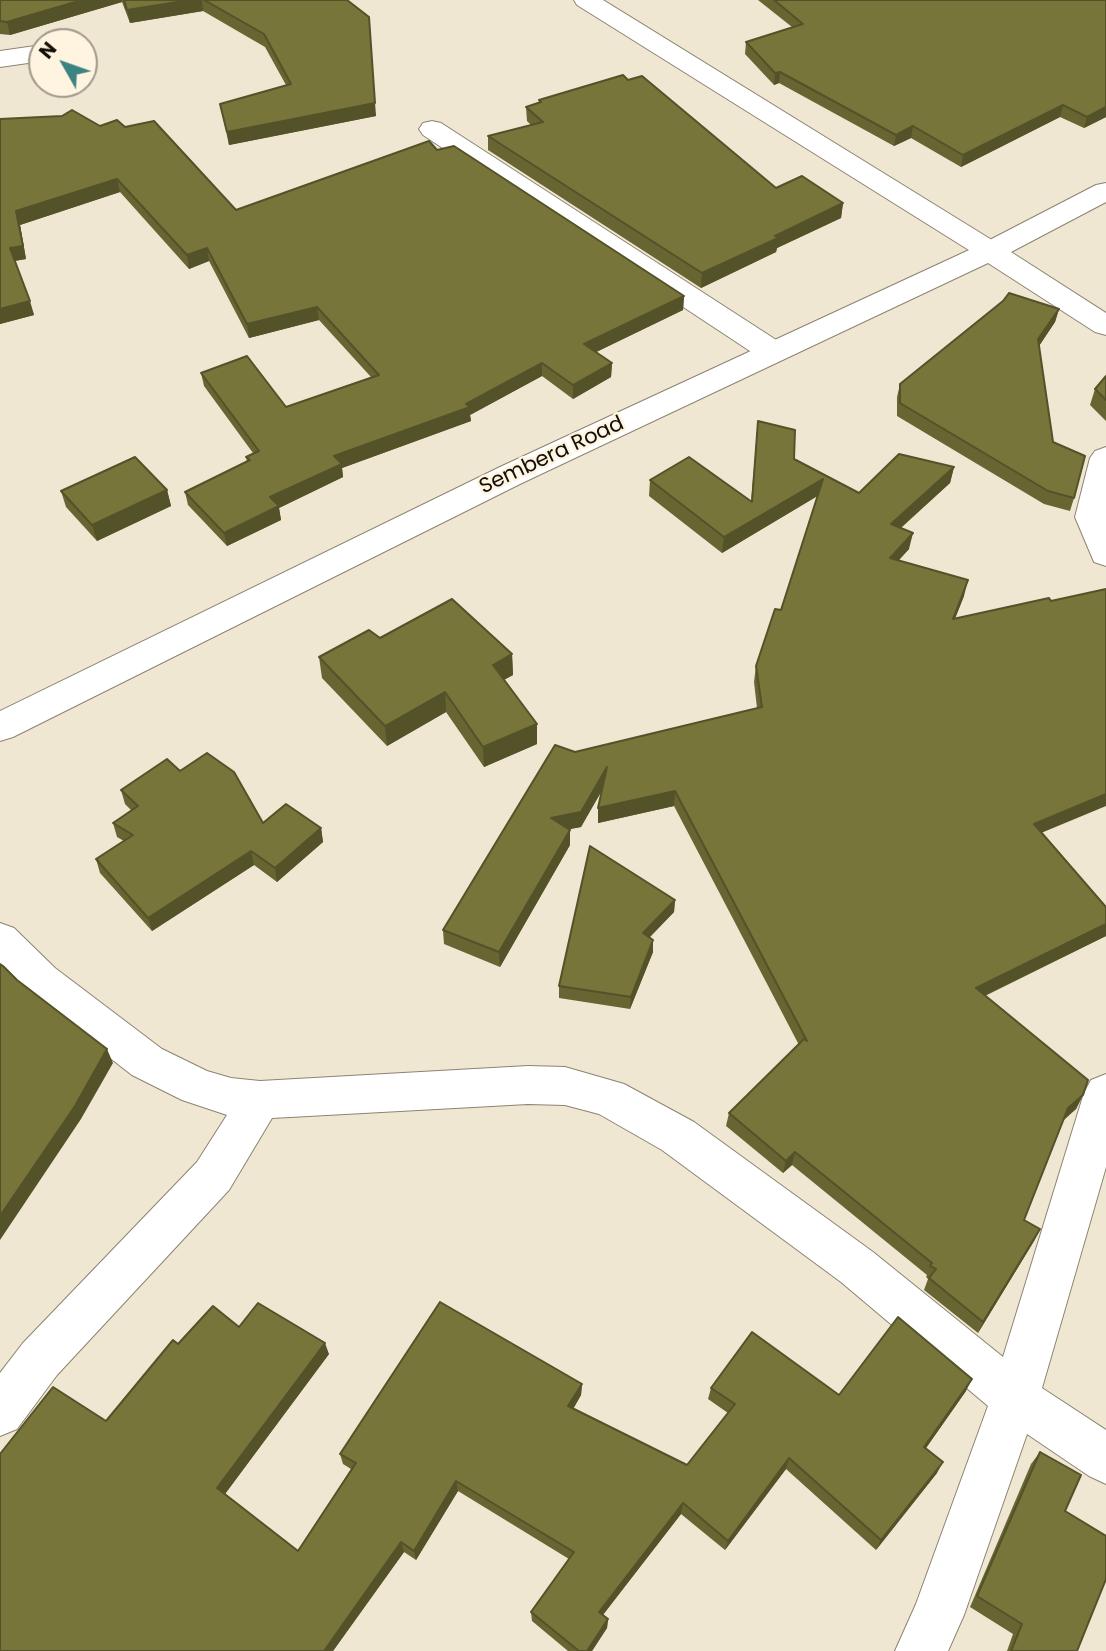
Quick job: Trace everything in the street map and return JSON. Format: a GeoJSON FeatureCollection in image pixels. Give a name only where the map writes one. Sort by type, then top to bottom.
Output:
{"type":"FeatureCollection","features":[{"type":"Feature","properties":{"kind":"street"},"geometry":{"type":"LineString","coordinates":[[586,0],[1106,326]]}},
{"type":"Feature","properties":{"kind":"street"},"geometry":{"type":"LineString","coordinates":[[0,59],[28,55]]}},
{"type":"Feature","properties":{"kind":"street"},"geometry":{"type":"LineString","coordinates":[[432,129],[773,352]]}},
{"type":"Feature","properties":{"kind":"street","name":"Sembera Road"},"geometry":{"type":"LineString","coordinates":[[0,727],[511,475],[989,251],[1106,191]]}},
{"type":"Feature","properties":{"kind":"street"},"geometry":{"type":"LineString","coordinates":[[1106,458],[1092,517],[1106,554]]}},
{"type":"Feature","properties":{"kind":"street"},"geometry":{"type":"LineString","coordinates":[[0,940],[7,950],[40,980],[147,1062],[197,1087],[231,1097],[260,1100],[528,1085],[565,1086],[609,1098],[678,1136],[857,1267],[1014,1398],[1106,1459]]}},
{"type":"Feature","properties":{"kind":"street"},"geometry":{"type":"LineString","coordinates":[[921,1651],[938,1615],[1014,1398],[1106,1093]]}},
{"type":"Feature","properties":{"kind":"street"},"geometry":{"type":"LineString","coordinates":[[0,1412],[40,1359],[213,1176],[260,1100]]}},
{"type":"Feature","properties":{"kind":"building"},"geometry":{"type":"Polygon","coordinates":[[[0,0],[82,0],[7,22],[0,21],[0,0]]]}},
{"type":"Feature","properties":{"kind":"building"},"geometry":{"type":"Polygon","coordinates":[[[124,0],[190,0],[127,10],[124,0]]]}},
{"type":"Feature","properties":{"kind":"building"},"geometry":{"type":"Polygon","coordinates":[[[204,0],[347,0],[369,17],[375,103],[227,132],[220,104],[291,84],[264,34],[204,0]]]}},
{"type":"Feature","properties":{"kind":"building"},"geometry":{"type":"Polygon","coordinates":[[[774,0],[1106,0],[1106,107],[1087,117],[1063,105],[963,155],[913,126],[896,135],[780,72],[775,73],[746,42],[803,24],[774,0]]]}},
{"type":"Feature","properties":{"kind":"building"},"geometry":{"type":"Polygon","coordinates":[[[623,75],[628,80],[642,76],[776,188],[802,176],[843,203],[775,236],[778,238],[702,273],[488,136],[543,122],[526,107],[541,102],[539,100],[623,75]]]}},
{"type":"Feature","properties":{"kind":"building"},"geometry":{"type":"Polygon","coordinates":[[[72,110],[100,126],[117,120],[125,127],[154,121],[236,210],[429,141],[437,150],[454,146],[684,296],[584,344],[612,363],[573,385],[542,363],[466,404],[470,407],[334,456],[342,464],[270,497],[279,506],[224,533],[185,492],[250,460],[246,457],[259,451],[201,373],[247,356],[286,407],[379,375],[317,307],[247,324],[207,248],[187,255],[117,179],[16,211],[23,246],[10,248],[30,301],[0,309],[0,119],[62,116],[72,110]]]}},
{"type":"Feature","properties":{"kind":"building"},"geometry":{"type":"Polygon","coordinates":[[[1009,293],[1059,309],[1038,339],[1053,442],[1085,456],[1074,498],[1048,491],[900,403],[900,384],[1003,301],[1009,293]]]}},
{"type":"Feature","properties":{"kind":"building"},"geometry":{"type":"Polygon","coordinates":[[[1106,376],[1106,400],[1095,389],[1106,376]]]}},
{"type":"Feature","properties":{"kind":"building"},"geometry":{"type":"Polygon","coordinates":[[[758,421],[795,430],[794,459],[859,493],[899,454],[954,467],[891,524],[913,533],[890,558],[968,580],[953,619],[1049,598],[1051,601],[1106,589],[1106,794],[1034,824],[1106,907],[1106,924],[976,988],[1088,1080],[1083,1095],[1068,1108],[1024,1220],[1040,1229],[983,1322],[929,1278],[936,1269],[930,1266],[932,1263],[795,1152],[786,1161],[729,1113],[804,1039],[807,1041],[675,791],[598,808],[607,767],[581,812],[551,818],[570,830],[499,952],[443,930],[555,745],[575,752],[762,707],[756,666],[775,609],[781,610],[823,479],[724,537],[650,480],[689,457],[752,502],[758,421]]]}},
{"type":"Feature","properties":{"kind":"building"},"geometry":{"type":"Polygon","coordinates":[[[135,457],[167,490],[92,525],[61,491],[135,457]]]}},
{"type":"Feature","properties":{"kind":"building"},"geometry":{"type":"Polygon","coordinates":[[[452,599],[512,654],[493,665],[537,724],[483,747],[445,692],[385,726],[319,657],[369,630],[380,638],[452,599]]]}},
{"type":"Feature","properties":{"kind":"building"},"geometry":{"type":"Polygon","coordinates":[[[207,753],[234,772],[263,823],[286,804],[321,828],[275,868],[251,851],[148,918],[96,859],[133,835],[113,823],[138,806],[121,790],[167,759],[180,771],[207,753]]]}},
{"type":"Feature","properties":{"kind":"building"},"geometry":{"type":"Polygon","coordinates":[[[590,846],[675,900],[643,933],[653,940],[631,997],[559,986],[590,846]]]}},
{"type":"Feature","properties":{"kind":"building"},"geometry":{"type":"Polygon","coordinates":[[[0,964],[107,1049],[75,1106],[0,1216],[0,964]]]}},
{"type":"Feature","properties":{"kind":"building"},"geometry":{"type":"Polygon","coordinates":[[[440,1302],[582,1384],[568,1406],[687,1465],[735,1404],[711,1388],[752,1332],[839,1395],[898,1317],[972,1379],[924,1447],[943,1462],[881,1540],[789,1458],[728,1541],[683,1503],[599,1612],[608,1619],[587,1651],[579,1651],[531,1612],[574,1552],[456,1481],[414,1551],[401,1542],[324,1651],[0,1651],[0,1454],[53,1387],[106,1421],[173,1340],[178,1344],[213,1306],[239,1327],[258,1303],[325,1343],[217,1488],[298,1551],[356,1463],[340,1454],[440,1302]]]}},
{"type":"Feature","properties":{"kind":"building"},"geometry":{"type":"Polygon","coordinates":[[[1040,1452],[1081,1475],[1065,1511],[1106,1536],[1106,1579],[1077,1651],[1011,1651],[1022,1624],[977,1596],[1040,1452]]]}}]}
